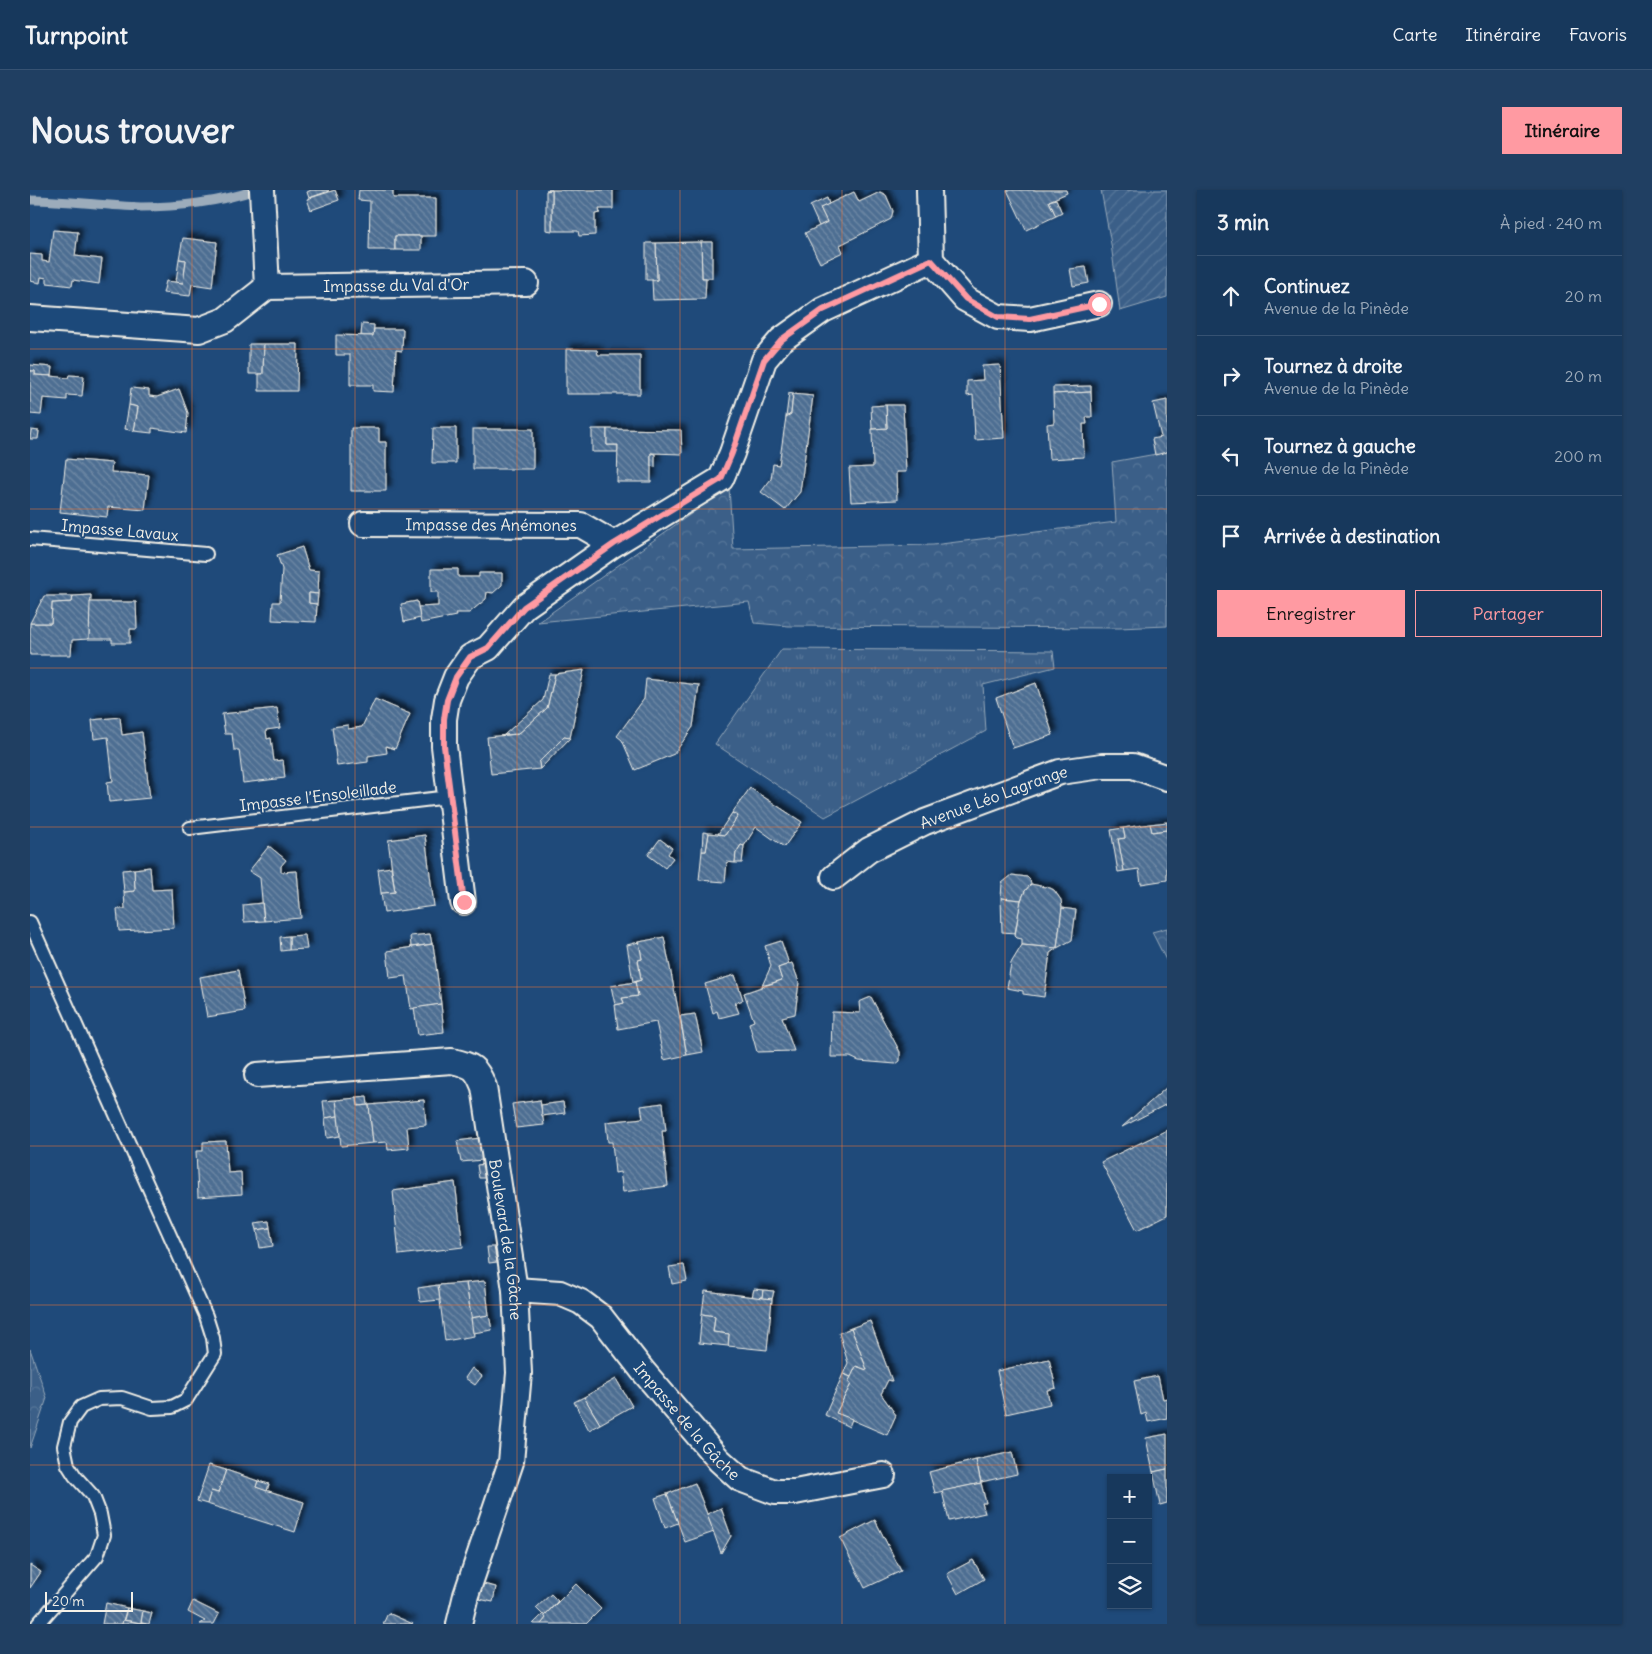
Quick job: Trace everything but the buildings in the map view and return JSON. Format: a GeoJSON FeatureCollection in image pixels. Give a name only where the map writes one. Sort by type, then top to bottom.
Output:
{"type":"FeatureCollection","features":[{"type":"Feature","properties":{"kind":"street"},"geometry":{"type":"LineString","coordinates":[[929,190],[931,260],[966,299],[998,317],[1030,319],[1099,304]]}},
{"type":"Feature","properties":{"kind":"street"},"geometry":{"type":"LineString","coordinates":[[30,318],[199,330],[225,320],[267,287],[262,195]]}},
{"type":"Feature","properties":{"kind":"street"},"geometry":{"type":"LineString","coordinates":[[464,902],[444,746],[444,719],[447,700],[456,677],[470,657],[488,648],[524,607],[614,544],[721,479],[732,453],[764,360],[781,340],[823,310],[931,260]]}},
{"type":"Feature","properties":{"kind":"street","name":"Impasse du Val d'Or"},"geometry":{"type":"LineString","coordinates":[[267,287],[526,283]]}},
{"type":"Feature","properties":{"kind":"street","name":"Impasse des Anémones"},"geometry":{"type":"LineString","coordinates":[[363,524],[582,525],[614,544]]}},
{"type":"Feature","properties":{"kind":"street","name":"Avenue Léo Lagrange"},"geometry":{"type":"LineString","coordinates":[[834,877],[869,850],[925,822],[1060,772],[1102,766],[1133,766],[1167,778]]}},
{"type":"Feature","properties":{"kind":"street","name":"Boulevard de la Gâche"},"geometry":{"type":"LineString","coordinates":[[257,1075],[452,1061],[467,1065],[478,1072],[484,1087],[515,1290],[519,1373],[511,1462],[466,1595],[459,1624]]}},
{"type":"Feature","properties":{"kind":"street","name":"Impasse de la Gâche"},"geometry":{"type":"LineString","coordinates":[[515,1290],[560,1293],[581,1302],[601,1317],[643,1371],[719,1460],[740,1479],[775,1492],[795,1492],[883,1475]]}},
{"type":"Feature","properties":{"kind":"lane","name":"Impasse Lavaux"},"geometry":{"type":"LineString","coordinates":[[30,538],[206,554]]}},
{"type":"Feature","properties":{"kind":"lane","name":"Impasse l’Ensoleillade"},"geometry":{"type":"LineString","coordinates":[[190,828],[450,796]]}},
{"type":"Feature","properties":{"kind":"lane"},"geometry":{"type":"LineString","coordinates":[[30,922],[206,1316],[213,1338],[215,1354],[186,1400],[172,1407],[152,1408],[122,1398],[99,1399],[81,1406],[70,1422],[64,1446],[68,1466],[74,1476],[93,1496],[100,1514],[104,1535],[97,1556],[38,1624]]}},
{"type":"Feature","properties":{"kind":"green space"},"geometry":{"type":"Polygon","coordinates":[[[1101,190],[1167,190],[1167,297],[1120,311],[1111,244],[1101,190]]]}},
{"type":"Feature","properties":{"kind":"green space"},"geometry":{"type":"Polygon","coordinates":[[[1167,452],[1167,626],[1119,628],[789,626],[754,623],[749,602],[538,622],[729,487],[733,549],[933,545],[1116,522],[1112,462],[1167,452]]]}},
{"type":"Feature","properties":{"kind":"green space"},"geometry":{"type":"Polygon","coordinates":[[[782,649],[1053,651],[1055,667],[983,685],[986,731],[825,817],[715,744],[782,649]]]}},
{"type":"Feature","properties":{"kind":"green space"},"geometry":{"type":"Polygon","coordinates":[[[1167,928],[1167,962],[1152,932],[1167,928]]]}},
{"type":"Feature","properties":{"kind":"green space"},"geometry":{"type":"Polygon","coordinates":[[[30,1349],[47,1398],[30,1448],[30,1349]]]}},
{"type":"Feature","properties":{"kind":"waterway"},"geometry":{"type":"LineString","coordinates":[[30,200],[155,207],[213,201],[255,190]]}},
{"type":"Feature","properties":{"kind":"route"},"geometry":{"type":"LineString","coordinates":[[464,902],[444,746],[444,719],[447,700],[456,677],[470,657],[488,648],[524,607],[614,544],[721,479],[732,453],[764,360],[781,340],[823,310],[931,260],[966,299],[998,317],[1030,319],[1099,304]]}}]}
